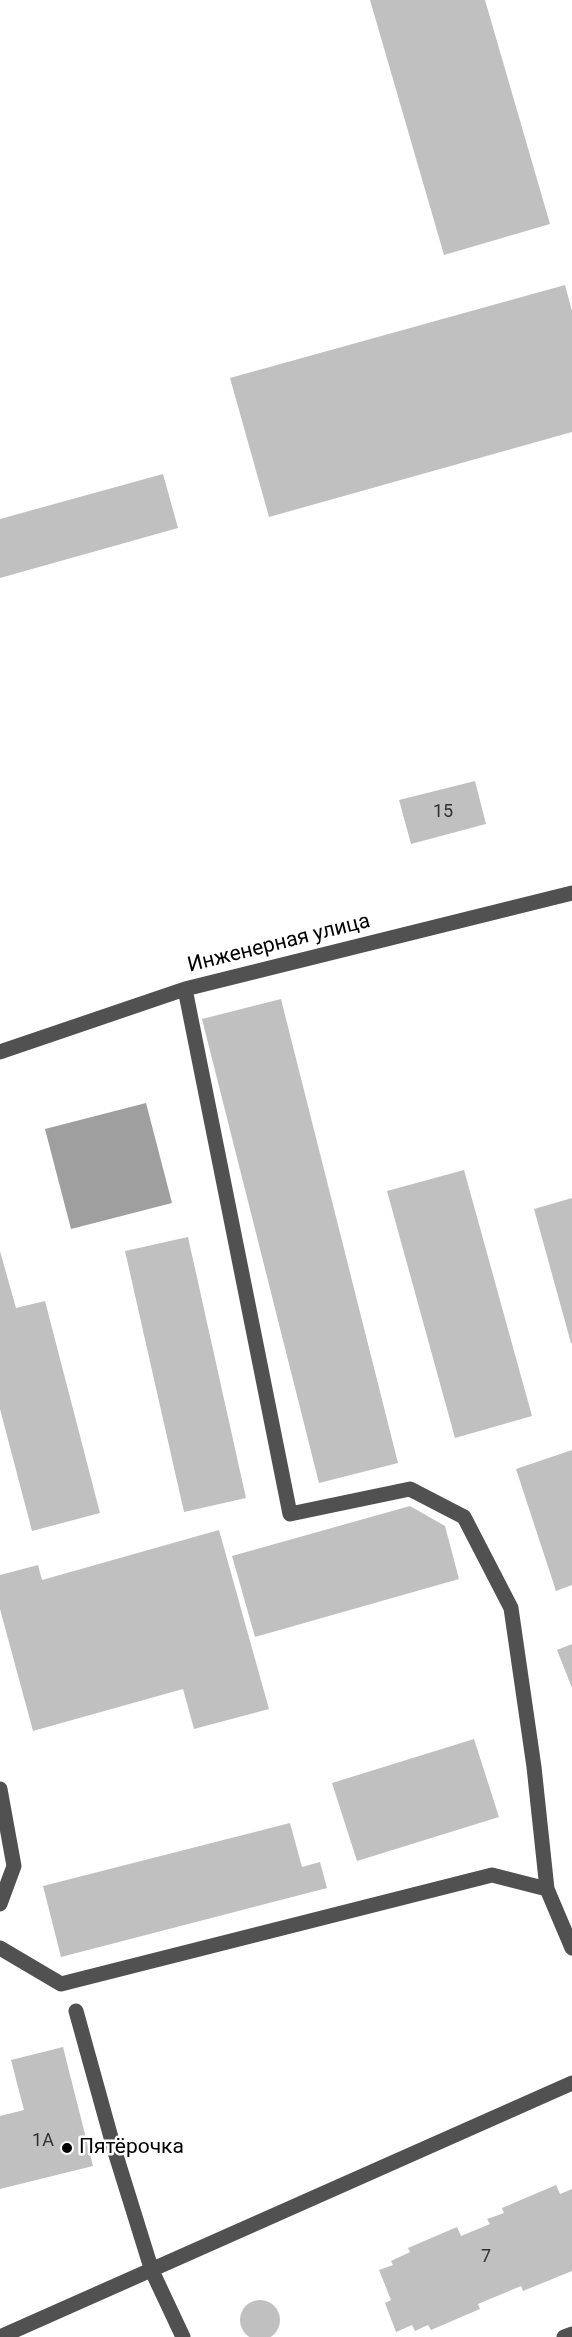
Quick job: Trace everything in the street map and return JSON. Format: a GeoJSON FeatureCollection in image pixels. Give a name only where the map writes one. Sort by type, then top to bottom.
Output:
{"type":"FeatureCollection","features":[{"type":"Feature","properties":{"kind":"street","name":"Инженерная улица"},"geometry":{"type":"LineString","coordinates":[[0,1052],[185,989],[572,893]]}},
{"type":"Feature","properties":{"kind":"street"},"geometry":{"type":"LineString","coordinates":[[185,989],[290,1514],[410,1489],[464,1517],[511,1608],[534,1767],[547,1889],[572,1948]]}},
{"type":"Feature","properties":{"kind":"street"},"geometry":{"type":"LineString","coordinates":[[0,1789],[14,1866],[0,1904]]}},
{"type":"Feature","properties":{"kind":"street"},"geometry":{"type":"LineString","coordinates":[[0,1948],[61,1984],[492,1875],[547,1889]]}},
{"type":"Feature","properties":{"kind":"street"},"geometry":{"type":"LineString","coordinates":[[76,2012],[115,2152],[152,2271],[183,2337]]}},
{"type":"Feature","properties":{"kind":"street"},"geometry":{"type":"LineString","coordinates":[[0,2337],[572,2083]]}},
{"type":"Feature","properties":{"kind":"street"},"geometry":{"type":"LineString","coordinates":[[564,2337],[572,2334]]}},
{"type":"Feature","properties":{"kind":"shaded area"},"geometry":{"type":"Polygon","coordinates":[[[146,1103],[172,1203],[71,1229],[45,1129],[146,1103]]]}},
{"type":"Feature","properties":{"kind":"building"},"geometry":{"type":"Polygon","coordinates":[[[370,0],[485,0],[550,224],[444,255],[370,0]]]}},
{"type":"Feature","properties":{"kind":"building"},"geometry":{"type":"Polygon","coordinates":[[[565,285],[572,311],[572,432],[269,517],[230,378],[565,285]]]}},
{"type":"Feature","properties":{"kind":"building"},"geometry":{"type":"Polygon","coordinates":[[[163,474],[178,528],[0,578],[0,519],[163,474]]]}},
{"type":"Feature","properties":{"kind":"building"},"geometry":{"type":"Polygon","coordinates":[[[475,781],[486,824],[411,844],[399,800],[475,781]]]}},
{"type":"Feature","properties":{"kind":"building"},"geometry":{"type":"Polygon","coordinates":[[[281,999],[398,1463],[319,1483],[202,1019],[281,999]]]}},
{"type":"Feature","properties":{"kind":"building"},"geometry":{"type":"Polygon","coordinates":[[[464,1170],[532,1416],[455,1438],[387,1191],[464,1170]]]}},
{"type":"Feature","properties":{"kind":"building"},"geometry":{"type":"Polygon","coordinates":[[[572,1198],[572,1343],[571,1343],[534,1209],[572,1198]]]}},
{"type":"Feature","properties":{"kind":"building"},"geometry":{"type":"Polygon","coordinates":[[[188,1237],[246,1498],[184,1512],[125,1251],[188,1237]]]}},
{"type":"Feature","properties":{"kind":"building"},"geometry":{"type":"Polygon","coordinates":[[[0,1251],[16,1308],[45,1301],[100,1513],[32,1531],[0,1409],[0,1251]]]}},
{"type":"Feature","properties":{"kind":"building"},"geometry":{"type":"Polygon","coordinates":[[[572,1450],[572,1585],[556,1591],[516,1469],[572,1450]]]}},
{"type":"Feature","properties":{"kind":"building"},"geometry":{"type":"Polygon","coordinates":[[[410,1506],[445,1526],[459,1579],[255,1637],[232,1556],[410,1506]]]}},
{"type":"Feature","properties":{"kind":"building"},"geometry":{"type":"Polygon","coordinates":[[[219,1530],[269,1709],[194,1729],[183,1689],[33,1731],[0,1609],[0,1575],[38,1565],[42,1580],[219,1530]]]}},
{"type":"Feature","properties":{"kind":"building"},"geometry":{"type":"Polygon","coordinates":[[[572,1644],[572,1688],[557,1650],[572,1644]]]}},
{"type":"Feature","properties":{"kind":"building"},"geometry":{"type":"Polygon","coordinates":[[[474,1739],[499,1817],[357,1861],[332,1783],[474,1739]]]}},
{"type":"Feature","properties":{"kind":"building"},"geometry":{"type":"Polygon","coordinates":[[[290,1823],[302,1867],[320,1862],[327,1888],[61,1957],[43,1886],[290,1823]]]}},
{"type":"Feature","properties":{"kind":"building"},"geometry":{"type":"Polygon","coordinates":[[[63,2047],[93,2166],[0,2189],[0,2116],[24,2110],[11,2060],[63,2047]]]}},
{"type":"Feature","properties":{"kind":"building"},"geometry":{"type":"Polygon","coordinates":[[[556,2185],[560,2194],[572,2189],[572,2271],[523,2291],[521,2286],[478,2304],[480,2309],[431,2330],[428,2325],[415,2331],[412,2325],[396,2332],[385,2303],[391,2300],[379,2270],[393,2265],[391,2261],[410,2252],[408,2248],[457,2227],[461,2236],[490,2224],[487,2219],[504,2213],[502,2208],[556,2185]]]}},
{"type":"Feature","properties":{"kind":"building"},"geometry":{"type":"Polygon","coordinates":[[[260,2300],[274,2306],[280,2320],[274,2334],[260,2340],[246,2334],[240,2320],[246,2306],[260,2300]]]}},
{"type":"Feature","properties":{"kind":"place","name":"Пятёрочка"},"geometry":{"type":"Point","coordinates":[67,2148]}}]}
